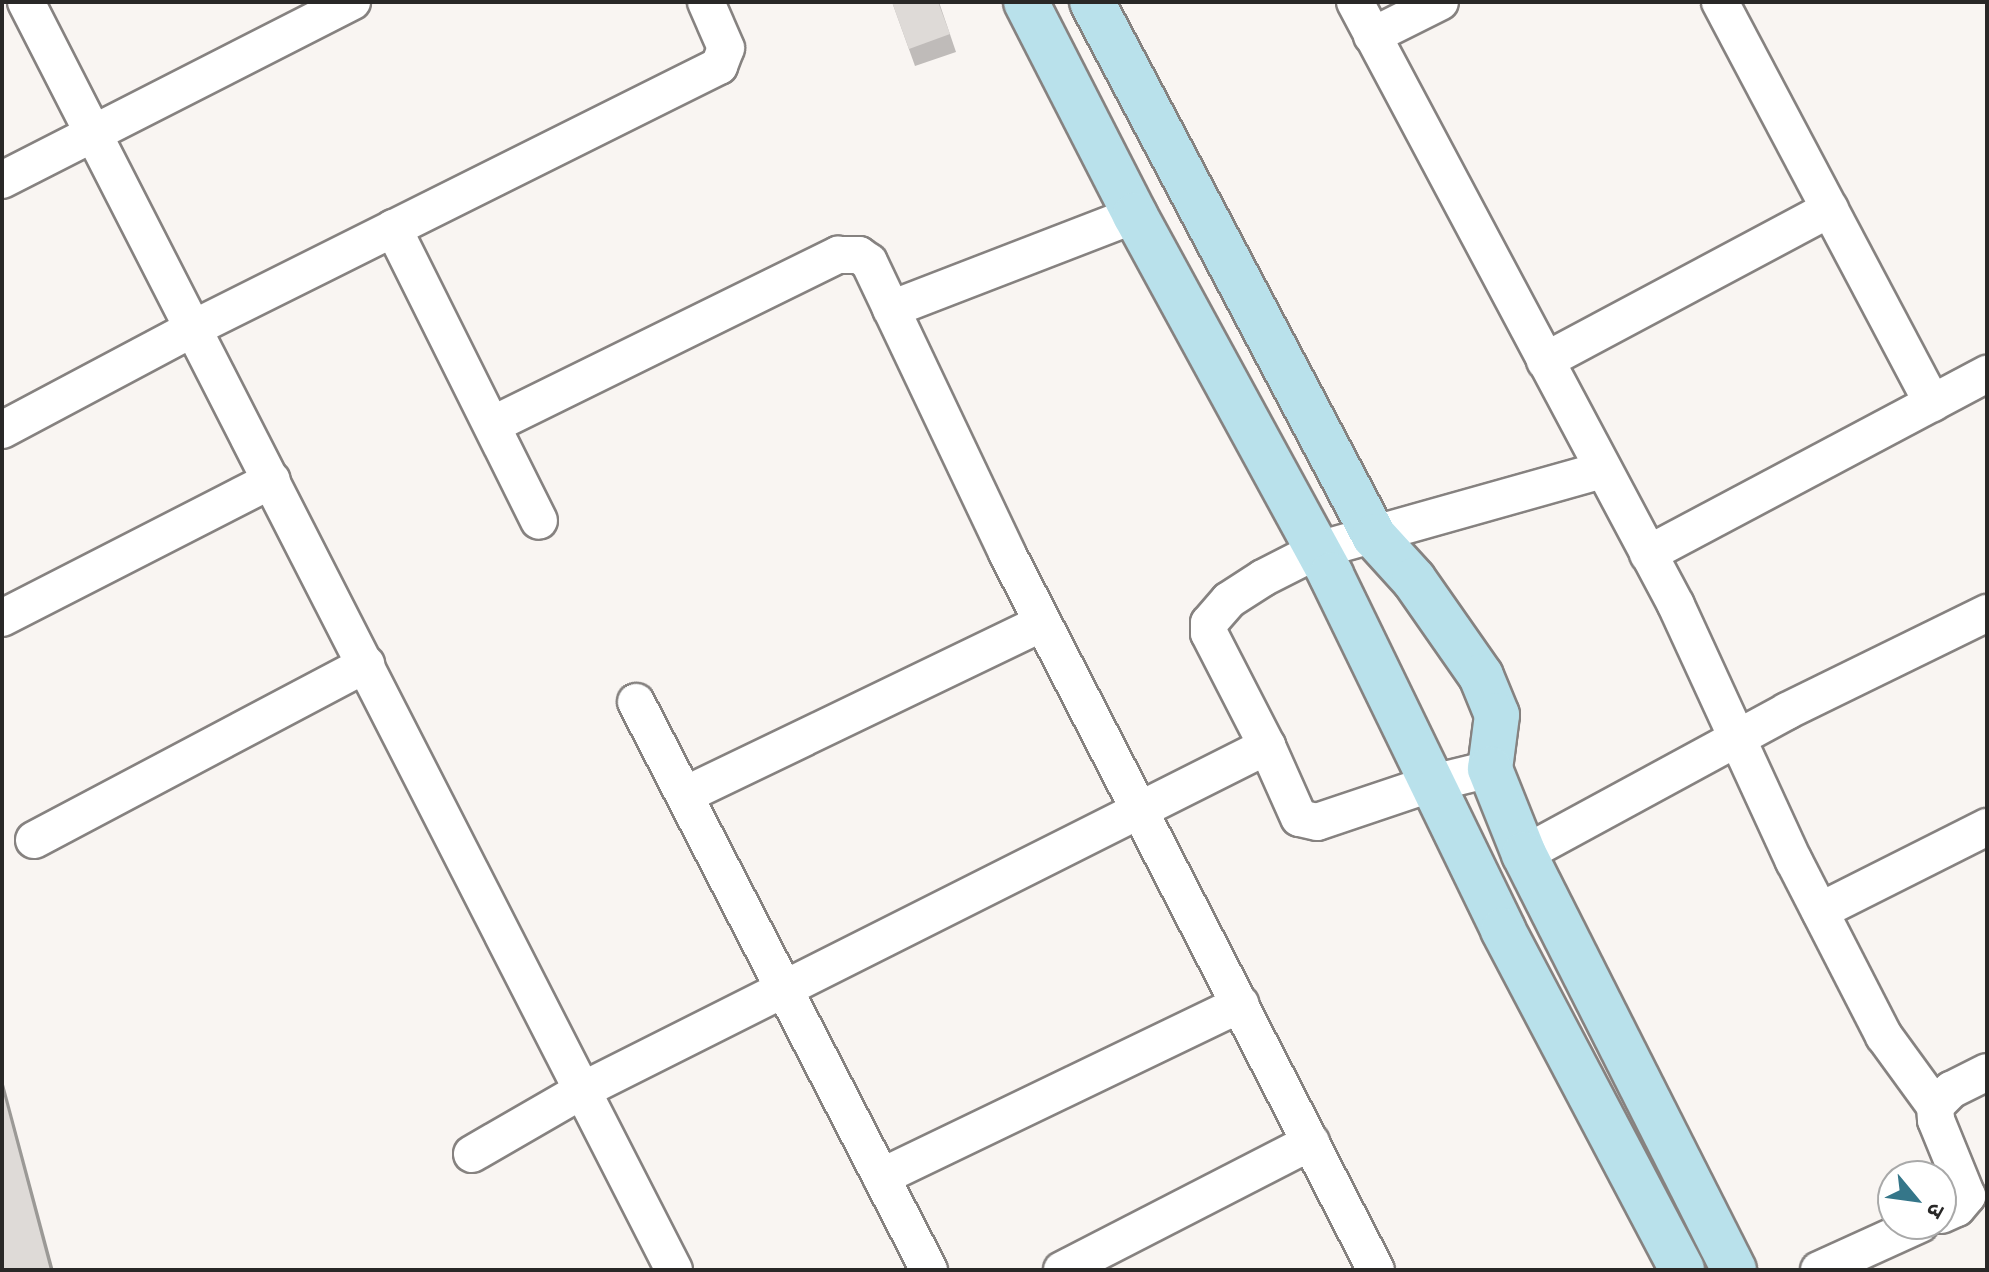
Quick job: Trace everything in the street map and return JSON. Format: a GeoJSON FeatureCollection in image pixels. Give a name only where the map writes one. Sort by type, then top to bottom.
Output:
{"type":"FeatureCollection","features":[{"type":"Feature","properties":{"kind":"street"},"geometry":{"type":"LineString","coordinates":[[26,2],[674,1270]]}},
{"type":"Feature","properties":{"kind":"street"},"geometry":{"type":"LineString","coordinates":[[2,180],[352,2]]}},
{"type":"Feature","properties":{"kind":"street"},"geometry":{"type":"LineString","coordinates":[[2,430],[194,328],[719,66],[726,48],[706,2]]}},
{"type":"Feature","properties":{"kind":"street"},"geometry":{"type":"LineString","coordinates":[[1026,2],[1135,215],[1318,550],[1503,930],[1682,1270]]}},
{"type":"Feature","properties":{"kind":"street"},"geometry":{"type":"LineString","coordinates":[[1092,2],[1374,536],[1428,598],[1481,676],[1497,715],[1490,769],[1524,854],[1734,1270]]}},
{"type":"Feature","properties":{"kind":"street"},"geometry":{"type":"LineString","coordinates":[[1355,2],[1648,554],[1820,911],[1888,1044],[1935,1106],[1936,1120],[1952,1160]]}},
{"type":"Feature","properties":{"kind":"street"},"geometry":{"type":"LineString","coordinates":[[1372,36],[1440,2]]}},
{"type":"Feature","properties":{"kind":"street"},"geometry":{"type":"LineString","coordinates":[[1720,2],[1932,403]]}},
{"type":"Feature","properties":{"kind":"street"},"geometry":{"type":"LineString","coordinates":[[1545,361],[1830,209]]}},
{"type":"Feature","properties":{"kind":"street"},"geometry":{"type":"LineString","coordinates":[[891,309],[1135,215]]}},
{"type":"Feature","properties":{"kind":"street"},"geometry":{"type":"LineString","coordinates":[[393,228],[539,521]]}},
{"type":"Feature","properties":{"kind":"street"},"geometry":{"type":"LineString","coordinates":[[492,425],[838,255],[859,255],[869,262],[1043,623],[1376,1270]]}},
{"type":"Feature","properties":{"kind":"street"},"geometry":{"type":"LineString","coordinates":[[1648,554],[1987,374]]}},
{"type":"Feature","properties":{"kind":"street"},"geometry":{"type":"LineString","coordinates":[[1490,769],[1433,783],[1308,822],[1293,810],[1267,746],[1209,633],[1209,623],[1229,600],[1263,578],[1318,550],[1603,470]]}},
{"type":"Feature","properties":{"kind":"street"},"geometry":{"type":"LineString","coordinates":[[2,618],[272,480]]}},
{"type":"Feature","properties":{"kind":"street"},"geometry":{"type":"LineString","coordinates":[[1524,854],[1739,738],[1987,613]]}},
{"type":"Feature","properties":{"kind":"street"},"geometry":{"type":"LineString","coordinates":[[685,795],[1043,623]]}},
{"type":"Feature","properties":{"kind":"street"},"geometry":{"type":"LineString","coordinates":[[34,840],[366,664]]}},
{"type":"Feature","properties":{"kind":"street"},"geometry":{"type":"LineString","coordinates":[[636,702],[929,1270]]}},
{"type":"Feature","properties":{"kind":"street"},"geometry":{"type":"LineString","coordinates":[[472,1154],[583,1090],[1267,746]]}},
{"type":"Feature","properties":{"kind":"street"},"geometry":{"type":"LineString","coordinates":[[1820,911],[1987,827]]}},
{"type":"Feature","properties":{"kind":"street"},"geometry":{"type":"LineString","coordinates":[[881,1177],[1240,1004]]}},
{"type":"Feature","properties":{"kind":"street"},"geometry":{"type":"LineString","coordinates":[[1935,1106],[1951,1090],[1987,1072]]}},
{"type":"Feature","properties":{"kind":"street"},"geometry":{"type":"LineString","coordinates":[[1062,1270],[1311,1142]]}},
{"type":"Feature","properties":{"kind":"street"},"geometry":{"type":"LineString","coordinates":[[1957,1171],[1967,1196],[1957,1208]]}},
{"type":"Feature","properties":{"kind":"street"},"geometry":{"type":"LineString","coordinates":[[1819,1270],[1885,1240]]}},
{"type":"Feature","properties":{"kind":"building"},"geometry":{"type":"Polygon","coordinates":[[[892,2],[938,2],[950,34],[909,49],[892,2]]]}},
{"type":"Feature","properties":{"kind":"building"},"geometry":{"type":"Polygon","coordinates":[[[2,1089],[50,1270],[2,1270],[2,1089]]]}}]}
